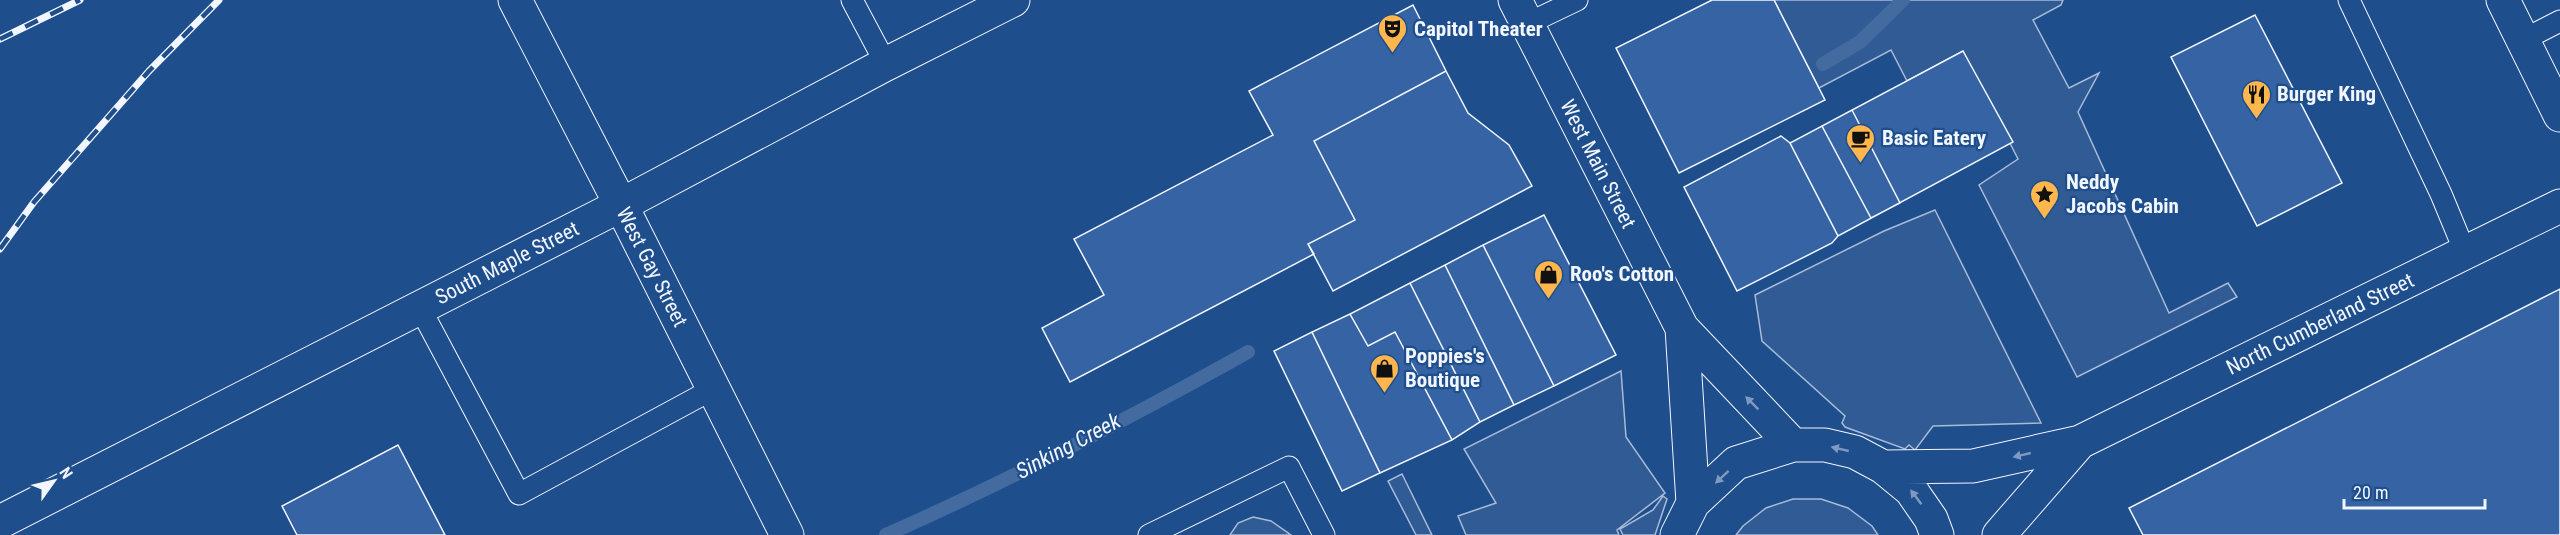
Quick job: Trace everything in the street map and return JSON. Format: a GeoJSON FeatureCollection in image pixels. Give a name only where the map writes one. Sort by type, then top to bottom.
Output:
{"type":"FeatureCollection","features":[{"type":"Feature","properties":{"kind":"main road","name":"West Gay Street"},"geometry":{"type":"LineString","coordinates":[[515,0],[787,535]]}},
{"type":"Feature","properties":{"kind":"main road","name":"South Maple Street"},"geometry":{"type":"LineString","coordinates":[[0,522],[621,205],[886,64],[1013,0]]}},
{"type":"Feature","properties":{"kind":"main road"},"geometry":{"type":"LineString","coordinates":[[2503,0],[2560,115]]}},
{"type":"Feature","properties":{"kind":"main road","name":"West Main Street"},"geometry":{"type":"LineString","coordinates":[[1521,12],[1682,328],[1793,445]]}},
{"type":"Feature","properties":{"kind":"main road","name":"North Cumberland Street"},"geometry":{"type":"LineString","coordinates":[[1883,467],[1973,466],[2079,442],[2560,206]]}},
{"type":"Feature","properties":{"kind":"main road","name":"West Main Street"},"geometry":{"type":"LineString","coordinates":[[1682,328],[1693,503]]}},
{"type":"Feature","properties":{"kind":"main road","name":"North Cumberland Street"},"geometry":{"type":"LineString","coordinates":[[1999,535],[2079,442]]}},
{"type":"Feature","properties":{"kind":"main road"},"geometry":{"type":"LineString","coordinates":[[1677,535],[1693,503],[1737,463],[1793,445],[1825,445],[1855,452],[1883,467],[1911,490],[1931,519],[1937,535]]}},
{"type":"Feature","properties":{"kind":"lane"},"geometry":{"type":"LineString","coordinates":[[852,0],[886,64]]}},
{"type":"Feature","properties":{"kind":"lane"},"geometry":{"type":"LineString","coordinates":[[1521,12],[1577,0]]}},
{"type":"Feature","properties":{"kind":"lane"},"geometry":{"type":"LineString","coordinates":[[2349,0],[2441,194],[2465,252]]}},
{"type":"Feature","properties":{"kind":"lane"},"geometry":{"type":"LineString","coordinates":[[2523,40],[2560,21]]}},
{"type":"Feature","properties":{"kind":"lane"},"geometry":{"type":"LineString","coordinates":[[420,308],[519,494],[713,389]]}},
{"type":"Feature","properties":{"kind":"lane"},"geometry":{"type":"LineString","coordinates":[[1149,535],[1289,467],[1324,535]]}},
{"type":"Feature","properties":{"kind":"shaded area"},"geometry":{"type":"Polygon","coordinates":[[[1774,0],[2063,0],[2061,5],[2033,20],[2069,88],[2099,73],[2078,112],[2169,313],[2228,283],[2237,297],[2077,377],[1979,185],[2018,159],[1963,51],[1907,81],[1891,50],[1819,88],[1774,0]]]}},
{"type":"Feature","properties":{"kind":"shaded area"},"geometry":{"type":"Polygon","coordinates":[[[1935,210],[2041,423],[1933,426],[1915,450],[1909,445],[1905,449],[1845,427],[1842,423],[1845,416],[1762,341],[1755,295],[1884,231],[1935,210]]]}},
{"type":"Feature","properties":{"kind":"shaded area"},"geometry":{"type":"Polygon","coordinates":[[[1621,371],[1626,437],[1665,493],[1617,530],[1619,535],[1466,535],[1458,516],[1496,503],[1464,449],[1621,371]]]}},
{"type":"Feature","properties":{"kind":"shaded area"},"geometry":{"type":"Polygon","coordinates":[[[1402,474],[1432,535],[1416,535],[1388,481],[1402,474]]]}},
{"type":"Feature","properties":{"kind":"shaded area"},"geometry":{"type":"Polygon","coordinates":[[[1663,496],[1667,499],[1655,535],[1623,535],[1620,529],[1653,510],[1663,496]]]}},
{"type":"Feature","properties":{"kind":"shaded area"},"geometry":{"type":"Polygon","coordinates":[[[1793,499],[1821,499],[1848,508],[1872,526],[1878,535],[1736,535],[1743,526],[1766,508],[1793,499]]]}},
{"type":"Feature","properties":{"kind":"shaded area"},"geometry":{"type":"Polygon","coordinates":[[[1253,517],[1271,521],[1291,535],[1230,535],[1238,523],[1253,517]]]}},
{"type":"Feature","properties":{"kind":"building"},"geometry":{"type":"Polygon","coordinates":[[[1712,0],[1774,0],[1825,100],[1679,173],[1616,48],[1712,0]]]}},
{"type":"Feature","properties":{"kind":"building"},"geometry":{"type":"Polygon","coordinates":[[[1413,5],[1446,71],[1314,141],[1355,220],[1308,244],[1314,254],[1070,382],[1042,328],[1104,295],[1074,239],[1273,135],[1249,91],[1413,5]]]}},
{"type":"Feature","properties":{"kind":"building","name":"Burger King"},"geometry":{"type":"Polygon","coordinates":[[[2255,15],[2342,183],[2257,226],[2171,57],[2255,15]]]}},
{"type":"Feature","properties":{"kind":"building"},"geometry":{"type":"Polygon","coordinates":[[[1963,51],[2013,142],[1838,236],[1790,143],[1963,51]]]}},
{"type":"Feature","properties":{"kind":"building"},"geometry":{"type":"Polygon","coordinates":[[[1446,71],[1468,113],[1509,145],[1532,186],[1333,291],[1308,244],[1355,220],[1314,141],[1446,71]]]}},
{"type":"Feature","properties":{"kind":"building","name":"Basic Eatery"},"geometry":{"type":"Polygon","coordinates":[[[1852,110],[1900,203],[1871,218],[1822,126],[1852,110]]]}},
{"type":"Feature","properties":{"kind":"building"},"geometry":{"type":"Polygon","coordinates":[[[1781,136],[1790,143],[1838,236],[1832,243],[1737,291],[1684,187],[1781,136]]]}},
{"type":"Feature","properties":{"kind":"building","name":"Roo's Cotton"},"geometry":{"type":"Polygon","coordinates":[[[1544,215],[1616,355],[1554,386],[1483,245],[1544,215]]]}},
{"type":"Feature","properties":{"kind":"building"},"geometry":{"type":"Polygon","coordinates":[[[1483,245],[1554,386],[1514,405],[1445,265],[1483,245]]]}},
{"type":"Feature","properties":{"kind":"building"},"geometry":{"type":"Polygon","coordinates":[[[1445,265],[1514,405],[1480,422],[1410,283],[1445,265]]]}},
{"type":"Feature","properties":{"kind":"building"},"geometry":{"type":"Polygon","coordinates":[[[1410,283],[1480,422],[1452,440],[1395,332],[1368,346],[1350,314],[1410,283]]]}},
{"type":"Feature","properties":{"kind":"building"},"geometry":{"type":"Polygon","coordinates":[[[2560,289],[2560,535],[2143,535],[2129,508],[2560,289]]]}},
{"type":"Feature","properties":{"kind":"building","name":"Poppies's Boutique"},"geometry":{"type":"Polygon","coordinates":[[[1350,314],[1368,346],[1395,332],[1452,440],[1380,473],[1312,332],[1350,314]]]}},
{"type":"Feature","properties":{"kind":"building"},"geometry":{"type":"Polygon","coordinates":[[[1312,332],[1380,473],[1342,491],[1274,351],[1312,332]]]}},
{"type":"Feature","properties":{"kind":"building"},"geometry":{"type":"Polygon","coordinates":[[[398,445],[445,535],[297,535],[282,506],[398,445]]]}},
{"type":"Feature","properties":{"kind":"waterway","name":"Sinking Creek"},"geometry":{"type":"LineString","coordinates":[[1823,64],[1860,42],[1903,0]]}},
{"type":"Feature","properties":{"kind":"waterway","name":"Sinking Creek"},"geometry":{"type":"LineString","coordinates":[[886,535],[1069,448],[1248,352]]}},
{"type":"Feature","properties":{"kind":"railway"},"geometry":{"type":"LineString","coordinates":[[0,39],[80,0]]}},
{"type":"Feature","properties":{"kind":"railway"},"geometry":{"type":"LineString","coordinates":[[0,249],[34,202],[149,71],[219,0]]}},
{"type":"Feature","properties":{"kind":"place","name":"Capitol Theater"},"geometry":{"type":"Point","coordinates":[1393,54]}},
{"type":"Feature","properties":{"kind":"place","name":"Burger King"},"geometry":{"type":"Point","coordinates":[2256,120]}},
{"type":"Feature","properties":{"kind":"place","name":"Basic Eatery"},"geometry":{"type":"Point","coordinates":[1861,164]}},
{"type":"Feature","properties":{"kind":"place","name":"Neddy Jacobs Cabin"},"geometry":{"type":"Point","coordinates":[2045,220]}},
{"type":"Feature","properties":{"kind":"place","name":"Roo's Cotton"},"geometry":{"type":"Point","coordinates":[1549,300]}},
{"type":"Feature","properties":{"kind":"place","name":"Poppies's Boutique"},"geometry":{"type":"Point","coordinates":[1384,394]}}]}
